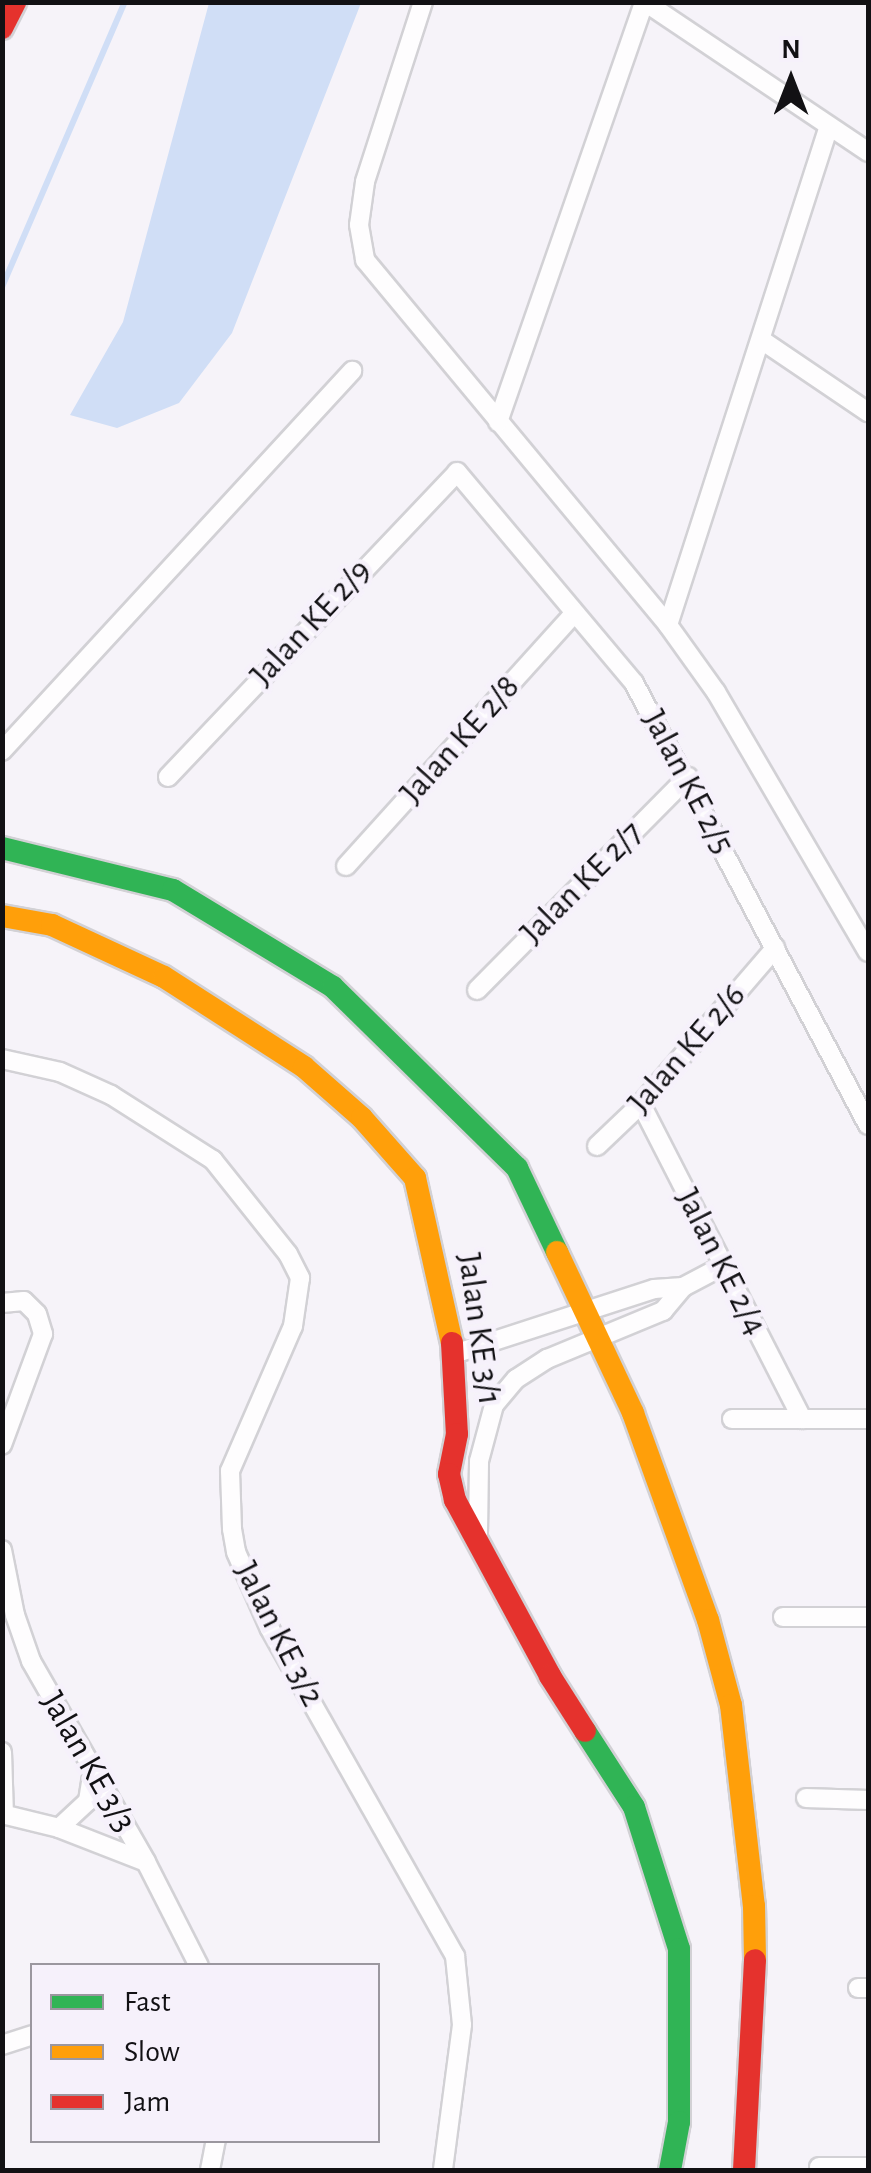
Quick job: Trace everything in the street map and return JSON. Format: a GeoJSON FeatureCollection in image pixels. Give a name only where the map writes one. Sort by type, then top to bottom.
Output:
{"type":"FeatureCollection","features":[{"type":"Feature","properties":{"kind":"main road"},"geometry":{"type":"LineString","coordinates":[[2,28],[15,2]]}},
{"type":"Feature","properties":{"kind":"main road"},"geometry":{"type":"LineString","coordinates":[[2,848],[172,890],[334,987],[518,1168],[646,1450],[708,1620],[731,1705],[754,1906],[756,1996],[744,2170]]}},
{"type":"Feature","properties":{"kind":"main road","name":"Jalan KE 3/1"},"geometry":{"type":"LineString","coordinates":[[2,916],[52,925],[164,977],[304,1067],[362,1118],[415,1178],[454,1354],[457,1434],[449,1474],[455,1500],[550,1676],[634,1807],[679,1949],[679,2122],[670,2170]]}},
{"type":"Feature","properties":{"kind":"street"},"geometry":{"type":"LineString","coordinates":[[423,2],[366,182],[360,248],[376,276],[668,625],[716,692],[868,952]]}},
{"type":"Feature","properties":{"kind":"street"},"geometry":{"type":"LineString","coordinates":[[498,422],[644,2],[868,152]]}},
{"type":"Feature","properties":{"kind":"street"},"geometry":{"type":"LineString","coordinates":[[668,625],[763,341],[829,126]]}},
{"type":"Feature","properties":{"kind":"street"},"geometry":{"type":"LineString","coordinates":[[763,341],[868,412]]}},
{"type":"Feature","properties":{"kind":"street"},"geometry":{"type":"LineString","coordinates":[[2,751],[352,371]]}},
{"type":"Feature","properties":{"kind":"street","name":"Jalan KE 2/5"},"geometry":{"type":"LineString","coordinates":[[457,472],[634,683],[688,777],[868,1125]]}},
{"type":"Feature","properties":{"kind":"street","name":"Jalan KE 2/9"},"geometry":{"type":"LineString","coordinates":[[168,777],[457,472]]}},
{"type":"Feature","properties":{"kind":"street","name":"Jalan KE 2/8"},"geometry":{"type":"LineString","coordinates":[[346,866],[574,614]]}},
{"type":"Feature","properties":{"kind":"street","name":"Jalan KE 2/7"},"geometry":{"type":"LineString","coordinates":[[477,990],[688,777]]}},
{"type":"Feature","properties":{"kind":"street","name":"Jalan KE 2/6"},"geometry":{"type":"LineString","coordinates":[[597,1146],[641,1104],[775,948]]}},
{"type":"Feature","properties":{"kind":"street","name":"Jalan KE 3/2"},"geometry":{"type":"LineString","coordinates":[[2,1058],[60,1072],[111,1095],[213,1160],[288,1254],[300,1278],[293,1326],[230,1471],[232,1528],[236,1552],[270,1629],[455,1956],[462,2025],[443,2170]]}},
{"type":"Feature","properties":{"kind":"street","name":"Jalan KE 2/4"},"geometry":{"type":"LineString","coordinates":[[641,1104],[802,1419]]}},
{"type":"Feature","properties":{"kind":"street"},"geometry":{"type":"LineString","coordinates":[[454,1354],[654,1290],[683,1287],[723,1266]]}},
{"type":"Feature","properties":{"kind":"street"},"geometry":{"type":"LineString","coordinates":[[479,1545],[475,1498],[479,1461],[494,1404],[516,1380],[547,1359],[663,1311],[683,1287]]}},
{"type":"Feature","properties":{"kind":"street"},"geometry":{"type":"LineString","coordinates":[[2,1303],[24,1301],[37,1314],[43,1334],[2,1445]]}},
{"type":"Feature","properties":{"kind":"street"},"geometry":{"type":"LineString","coordinates":[[732,1420],[868,1419]]}},
{"type":"Feature","properties":{"kind":"street","name":"Jalan KE 3/3"},"geometry":{"type":"LineString","coordinates":[[2,1550],[15,1615],[31,1661],[92,1775],[146,1862],[197,1963]]}},
{"type":"Feature","properties":{"kind":"street"},"geometry":{"type":"LineString","coordinates":[[783,1617],[868,1617]]}},
{"type":"Feature","properties":{"kind":"street","name":"Jalan KE 3/3"},"geometry":{"type":"LineString","coordinates":[[2,1752],[3,1814]]}},
{"type":"Feature","properties":{"kind":"street"},"geometry":{"type":"LineString","coordinates":[[59,1828],[88,1801],[92,1775]]}},
{"type":"Feature","properties":{"kind":"street"},"geometry":{"type":"LineString","coordinates":[[806,1798],[868,1800]]}},
{"type":"Feature","properties":{"kind":"street"},"geometry":{"type":"LineString","coordinates":[[3,1814],[59,1828],[146,1862]]}},
{"type":"Feature","properties":{"kind":"street"},"geometry":{"type":"LineString","coordinates":[[2,2045],[30,2036]]}},
{"type":"Feature","properties":{"kind":"street"},"geometry":{"type":"LineString","coordinates":[[210,2170],[215,2143]]}},
{"type":"Feature","properties":{"kind":"street"},"geometry":{"type":"LineString","coordinates":[[818,2167],[868,2167]]}},
{"type":"Feature","properties":{"kind":"water"},"geometry":{"type":"Polygon","coordinates":[[[209,3],[361,3],[232,333],[179,403],[117,428],[70,415],[123,322],[209,3]]]}},
{"type":"Feature","properties":{"kind":"waterway"},"geometry":{"type":"LineString","coordinates":[[2,287],[125,2]]}},
{"type":"Feature","properties":{"kind":"traffic: fast"},"geometry":{"type":"LineString","coordinates":[[2,848],[173,890],[333,987],[517,1168],[557,1252]]}},
{"type":"Feature","properties":{"kind":"traffic: fast"},"geometry":{"type":"LineString","coordinates":[[585,1731],[634,1807],[679,1949],[679,2122],[670,2170]]}},
{"type":"Feature","properties":{"kind":"traffic: slow"},"geometry":{"type":"LineString","coordinates":[[2,916],[52,925],[164,977],[304,1067],[362,1118],[415,1178],[452,1343]]}},
{"type":"Feature","properties":{"kind":"traffic: slow"},"geometry":{"type":"LineString","coordinates":[[557,1252],[633,1413],[708,1620],[731,1705],[754,1906],[755,1960]]}},
{"type":"Feature","properties":{"kind":"traffic: jam"},"geometry":{"type":"LineString","coordinates":[[2,28],[15,2]]}},
{"type":"Feature","properties":{"kind":"traffic: jam"},"geometry":{"type":"LineString","coordinates":[[452,1343],[457,1434],[449,1474],[455,1500],[550,1676],[585,1731]]}},
{"type":"Feature","properties":{"kind":"traffic: jam"},"geometry":{"type":"LineString","coordinates":[[744,2170],[755,1960]]}}]}
